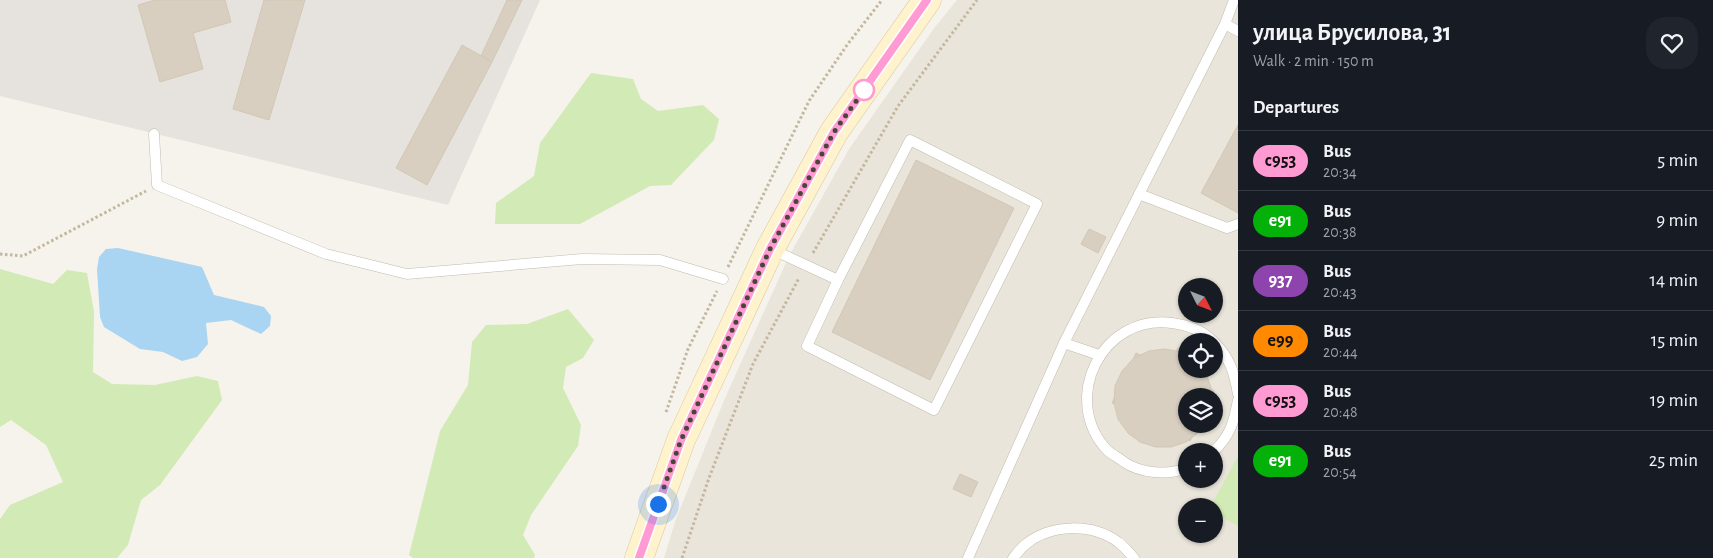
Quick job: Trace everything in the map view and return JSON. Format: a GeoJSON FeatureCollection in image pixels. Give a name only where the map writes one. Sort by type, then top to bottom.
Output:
{"type":"FeatureCollection","features":[{"type":"Feature","properties":{"kind":"street"},"geometry":{"type":"LineString","coordinates":[[639,558],[681,440],[770,249],[834,132],[927,0]]}},
{"type":"Feature","properties":{"kind":"lane"},"geometry":{"type":"LineString","coordinates":[[971,557],[1064,343],[1225,24],[1234,0]]}},
{"type":"Feature","properties":{"kind":"lane"},"geometry":{"type":"LineString","coordinates":[[1225,24],[1238,31]]}},
{"type":"Feature","properties":{"kind":"lane"},"geometry":{"type":"LineString","coordinates":[[154,134],[158,184],[326,254],[407,274],[582,259],[660,260],[722,279]]}},
{"type":"Feature","properties":{"kind":"lane"},"geometry":{"type":"LineString","coordinates":[[910,140],[1037,204],[934,410],[807,346],[838,280],[910,140]]}},
{"type":"Feature","properties":{"kind":"lane"},"geometry":{"type":"LineString","coordinates":[[1139,194],[1227,228],[1238,224]]}},
{"type":"Feature","properties":{"kind":"lane"},"geometry":{"type":"LineString","coordinates":[[770,249],[838,280]]}},
{"type":"Feature","properties":{"kind":"lane"},"geometry":{"type":"LineString","coordinates":[[1178,471],[1155,473],[1130,466],[1108,451],[1094,430],[1087,404],[1089,378],[1100,355],[1116,337],[1137,326],[1161,321],[1185,324],[1202,333]]}},
{"type":"Feature","properties":{"kind":"lane"},"geometry":{"type":"LineString","coordinates":[[1064,343],[1100,355]]}},
{"type":"Feature","properties":{"kind":"lane"},"geometry":{"type":"LineString","coordinates":[[1223,351],[1235,373],[1238,394]]}},
{"type":"Feature","properties":{"kind":"lane"},"geometry":{"type":"LineString","coordinates":[[1222,443],[1234,421],[1238,400]]}},
{"type":"Feature","properties":{"kind":"lane"},"geometry":{"type":"LineString","coordinates":[[1013,558],[1027,544],[1048,532],[1072,527],[1096,531],[1117,541],[1134,558]]}},
{"type":"Feature","properties":{"kind":"path"},"geometry":{"type":"LineString","coordinates":[[0,254],[23,256],[158,184]]}},
{"type":"Feature","properties":{"kind":"shaded area"},"geometry":{"type":"Polygon","coordinates":[[[0,0],[540,0],[448,205],[0,96],[0,0]]]}},
{"type":"Feature","properties":{"kind":"shaded area"},"geometry":{"type":"Polygon","coordinates":[[[957,0],[1238,0],[1238,558],[664,558],[676,519],[725,398],[789,256],[849,149],[935,27],[957,0]]]}},
{"type":"Feature","properties":{"kind":"green space"},"geometry":{"type":"Polygon","coordinates":[[[591,73],[633,79],[641,99],[658,111],[703,105],[719,119],[714,140],[671,185],[650,186],[580,224],[495,224],[496,203],[534,176],[540,143],[591,73]]]}},
{"type":"Feature","properties":{"kind":"green space"},"geometry":{"type":"Polygon","coordinates":[[[0,269],[53,284],[67,270],[87,273],[94,312],[93,372],[112,384],[155,385],[197,376],[218,381],[222,400],[160,485],[141,500],[128,545],[117,558],[0,558],[0,519],[10,505],[63,482],[46,445],[11,420],[0,427],[0,269]]]}},
{"type":"Feature","properties":{"kind":"green space"},"geometry":{"type":"Polygon","coordinates":[[[568,309],[594,340],[583,358],[566,367],[563,388],[581,425],[578,446],[531,515],[523,535],[535,555],[534,558],[413,558],[409,555],[440,431],[468,385],[472,342],[486,325],[527,324],[568,309]]]}},
{"type":"Feature","properties":{"kind":"green space"},"geometry":{"type":"Polygon","coordinates":[[[1238,456],[1238,526],[1223,518],[1223,498],[1215,498],[1221,488],[1223,488],[1223,484],[1238,456]]]}},
{"type":"Feature","properties":{"kind":"water"},"geometry":{"type":"Polygon","coordinates":[[[118,248],[202,267],[214,295],[264,307],[271,316],[270,326],[261,334],[231,320],[206,323],[208,344],[197,357],[182,361],[163,352],[140,349],[104,327],[100,317],[97,269],[99,257],[106,249],[118,248]]]}},
{"type":"Feature","properties":{"kind":"building"},"geometry":{"type":"Polygon","coordinates":[[[155,0],[225,0],[231,22],[193,33],[203,69],[160,82],[138,5],[155,0]]]}},
{"type":"Feature","properties":{"kind":"building"},"geometry":{"type":"Polygon","coordinates":[[[264,0],[305,0],[269,120],[233,109],[264,0]]]}},
{"type":"Feature","properties":{"kind":"building"},"geometry":{"type":"Polygon","coordinates":[[[507,0],[522,0],[492,62],[481,56],[507,0]]]}},
{"type":"Feature","properties":{"kind":"building"},"geometry":{"type":"Polygon","coordinates":[[[462,45],[492,62],[427,185],[396,168],[462,45]]]}},
{"type":"Feature","properties":{"kind":"building"},"geometry":{"type":"Polygon","coordinates":[[[1238,125],[1238,213],[1201,193],[1238,125]]]}},
{"type":"Feature","properties":{"kind":"building"},"geometry":{"type":"Polygon","coordinates":[[[916,160],[1014,208],[930,380],[832,332],[916,160]]]}},
{"type":"Feature","properties":{"kind":"building"},"geometry":{"type":"Polygon","coordinates":[[[1089,229],[1106,237],[1098,253],[1081,244],[1089,229]]]}},
{"type":"Feature","properties":{"kind":"building"},"geometry":{"type":"Polygon","coordinates":[[[1178,348],[1178,378],[1190,378],[1208,388],[1178,388],[1178,433],[1194,433],[1190,441],[1171,431],[1168,439],[1155,433],[1159,425],[1147,419],[1144,426],[1129,418],[1131,412],[1112,403],[1136,353],[1168,369],[1178,348]]]}},
{"type":"Feature","properties":{"kind":"building"},"geometry":{"type":"Polygon","coordinates":[[[1165,349],[1178,351],[1178,378],[1208,378],[1211,388],[1178,388],[1178,433],[1198,433],[1186,442],[1178,443],[1171,447],[1156,447],[1140,442],[1128,433],[1118,419],[1114,403],[1115,386],[1122,371],[1134,358],[1149,351],[1165,349]]]}},
{"type":"Feature","properties":{"kind":"building"},"geometry":{"type":"Polygon","coordinates":[[[960,474],[978,482],[971,497],[953,489],[960,474]]]}},
{"type":"Feature","properties":{"kind":"bus line","name":"с953"},"geometry":{"type":"LineString","coordinates":[[639,558],[681,440],[770,249],[834,132],[927,0]]}},
{"type":"Feature","properties":{"kind":"route"},"geometry":{"type":"LineString","coordinates":[[658,504],[681,440],[770,249],[834,132],[864,90]]}}]}
